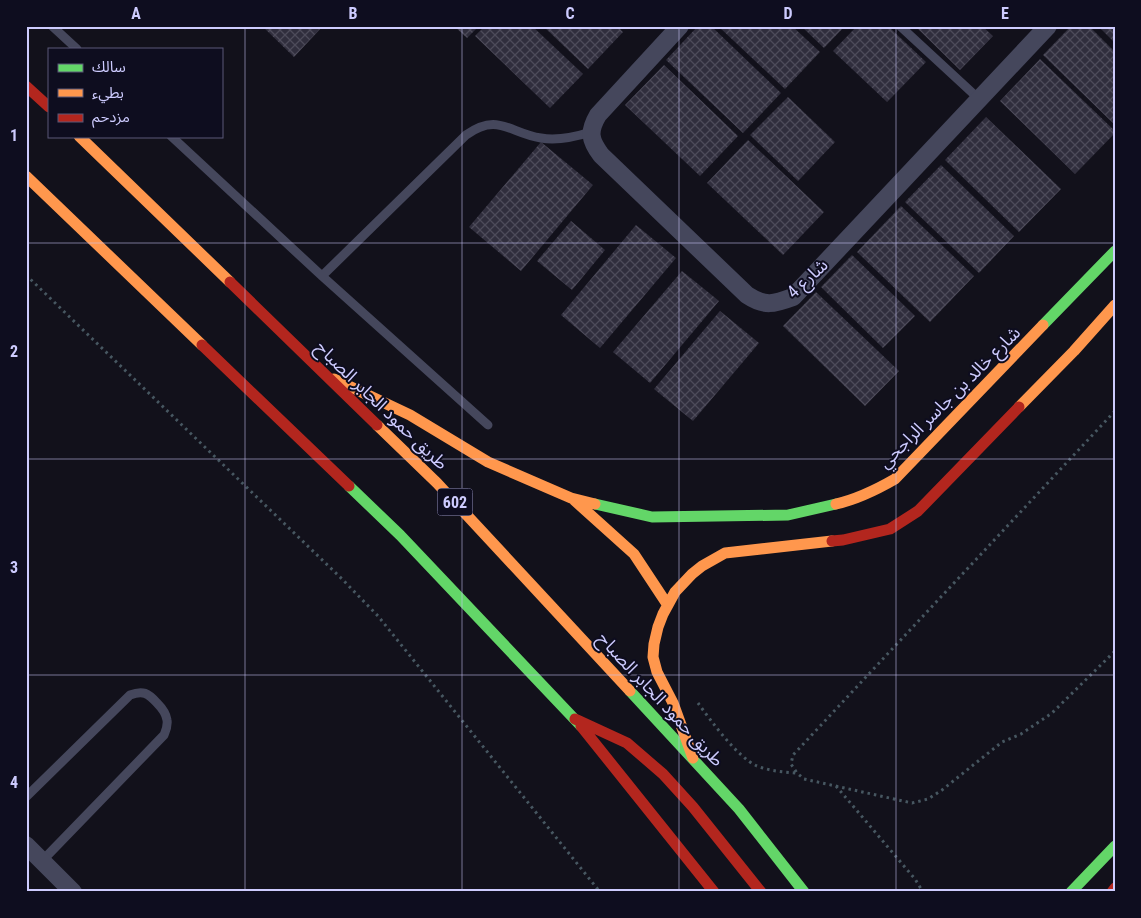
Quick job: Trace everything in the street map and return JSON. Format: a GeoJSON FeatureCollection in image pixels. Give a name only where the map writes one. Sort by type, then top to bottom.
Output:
{"type":"FeatureCollection","features":[{"type":"Feature","properties":{"kind":"main road"},"geometry":{"type":"LineString","coordinates":[[26,86],[48,106]]}},
{"type":"Feature","properties":{"kind":"main road","name":"طريق حمود الجابر الصباح"},"geometry":{"type":"LineString","coordinates":[[81,138],[437,483],[739,809],[804,892]]}},
{"type":"Feature","properties":{"kind":"main road"},"geometry":{"type":"LineString","coordinates":[[26,176],[400,535],[575,719],[714,892]]}},
{"type":"Feature","properties":{"kind":"main road","name":"شارع خالد بن جاسر الراجحي"},"geometry":{"type":"LineString","coordinates":[[328,377],[410,415],[488,462],[571,498],[652,517],[788,515],[852,500],[872,492],[895,479],[1115,251]]}},
{"type":"Feature","properties":{"kind":"main road"},"geometry":{"type":"LineString","coordinates":[[694,760],[672,702],[658,678],[653,659],[656,636],[667,604],[682,583],[696,570],[726,553],[843,540],[890,529],[918,511],[1074,351],[1115,305]]}},
{"type":"Feature","properties":{"kind":"main road"},"geometry":{"type":"LineString","coordinates":[[1008,379],[1008,369],[1017,353]]}},
{"type":"Feature","properties":{"kind":"main road"},"geometry":{"type":"LineString","coordinates":[[1020,392],[1038,387]]}},
{"type":"Feature","properties":{"kind":"main road"},"geometry":{"type":"LineString","coordinates":[[571,498],[634,554],[667,604]]}},
{"type":"Feature","properties":{"kind":"main road"},"geometry":{"type":"LineString","coordinates":[[575,719],[627,743],[663,774],[694,807],[761,892]]}},
{"type":"Feature","properties":{"kind":"main road"},"geometry":{"type":"LineString","coordinates":[[1071,892],[1115,846]]}},
{"type":"Feature","properties":{"kind":"main road"},"geometry":{"type":"LineString","coordinates":[[1112,892],[1115,888]]}},
{"type":"Feature","properties":{"kind":"street"},"geometry":{"type":"LineString","coordinates":[[591,132],[593,123],[598,115],[680,26]]}},
{"type":"Feature","properties":{"kind":"street","name":"شارع 4"},"geometry":{"type":"LineString","coordinates":[[591,132],[594,144],[601,154],[747,295],[757,302],[776,303],[793,297],[1048,26]]}},
{"type":"Feature","properties":{"kind":"street"},"geometry":{"type":"LineString","coordinates":[[26,845],[73,892]]}},
{"type":"Feature","properties":{"kind":"lane"},"geometry":{"type":"LineString","coordinates":[[52,26],[76,48]]}},
{"type":"Feature","properties":{"kind":"lane"},"geometry":{"type":"LineString","coordinates":[[900,26],[979,100]]}},
{"type":"Feature","properties":{"kind":"lane"},"geometry":{"type":"LineString","coordinates":[[322,276],[466,135],[476,129],[486,125],[497,124],[508,126],[539,138],[551,139],[575,137],[591,132]]}},
{"type":"Feature","properties":{"kind":"lane"},"geometry":{"type":"LineString","coordinates":[[173,138],[322,276],[488,425]]}},
{"type":"Feature","properties":{"kind":"lane"},"geometry":{"type":"LineString","coordinates":[[26,797],[130,694],[136,692],[150,696],[164,711],[167,719],[167,728],[164,735],[42,861]]}},
{"type":"Feature","properties":{"kind":"path"},"geometry":{"type":"LineString","coordinates":[[26,275],[342,579],[378,616],[600,892]]}},
{"type":"Feature","properties":{"kind":"path"},"geometry":{"type":"LineString","coordinates":[[1115,411],[793,754],[791,764],[796,773],[804,779],[912,803],[928,799],[1002,742],[1021,734],[1052,714],[1115,651]]}},
{"type":"Feature","properties":{"kind":"path"},"geometry":{"type":"LineString","coordinates":[[694,698],[714,725],[738,752],[756,765],[777,772],[796,773]]}},
{"type":"Feature","properties":{"kind":"path"},"geometry":{"type":"LineString","coordinates":[[835,786],[915,879],[923,892]]}},
{"type":"Feature","properties":{"kind":"building"},"geometry":{"type":"Polygon","coordinates":[[[262,26],[323,26],[294,57],[262,26]]]}},
{"type":"Feature","properties":{"kind":"building"},"geometry":{"type":"Polygon","coordinates":[[[454,26],[479,26],[467,38],[454,26]]]}},
{"type":"Feature","properties":{"kind":"building"},"geometry":{"type":"Polygon","coordinates":[[[485,26],[532,26],[583,74],[550,108],[475,36],[485,26]]]}},
{"type":"Feature","properties":{"kind":"building"},"geometry":{"type":"Polygon","coordinates":[[[543,26],[617,26],[623,32],[588,69],[543,26]]]}},
{"type":"Feature","properties":{"kind":"building"},"geometry":{"type":"Polygon","coordinates":[[[698,26],[711,26],[781,93],[743,133],[666,60],[698,26]]]}},
{"type":"Feature","properties":{"kind":"building"},"geometry":{"type":"Polygon","coordinates":[[[718,26],[792,26],[820,52],[785,89],[718,26]]]}},
{"type":"Feature","properties":{"kind":"building"},"geometry":{"type":"Polygon","coordinates":[[[801,26],[845,26],[824,48],[801,26]]]}},
{"type":"Feature","properties":{"kind":"building"},"geometry":{"type":"Polygon","coordinates":[[[857,26],[888,26],[926,62],[887,102],[833,51],[857,26]]]}},
{"type":"Feature","properties":{"kind":"building"},"geometry":{"type":"Polygon","coordinates":[[[915,26],[982,26],[993,36],[960,70],[915,26]]]}},
{"type":"Feature","properties":{"kind":"building"},"geometry":{"type":"Polygon","coordinates":[[[1071,26],[1089,26],[1115,52],[1115,125],[1043,55],[1071,26]]]}},
{"type":"Feature","properties":{"kind":"building"},"geometry":{"type":"Polygon","coordinates":[[[1098,26],[1115,26],[1115,43],[1098,26]]]}},
{"type":"Feature","properties":{"kind":"building"},"geometry":{"type":"Polygon","coordinates":[[[1040,59],[1115,131],[1075,174],[1000,101],[1040,59]]]}},
{"type":"Feature","properties":{"kind":"building"},"geometry":{"type":"Polygon","coordinates":[[[664,65],[738,136],[700,176],[625,105],[664,65]]]}},
{"type":"Feature","properties":{"kind":"building"},"geometry":{"type":"Polygon","coordinates":[[[788,97],[835,142],[798,181],[750,135],[788,97]]]}},
{"type":"Feature","properties":{"kind":"building"},"geometry":{"type":"Polygon","coordinates":[[[986,117],[1061,189],[1019,232],[945,160],[986,117]]]}},
{"type":"Feature","properties":{"kind":"building"},"geometry":{"type":"Polygon","coordinates":[[[748,140],[824,212],[783,255],[707,183],[748,140]]]}},
{"type":"Feature","properties":{"kind":"building"},"geometry":{"type":"Polygon","coordinates":[[[541,142],[593,185],[521,271],[469,227],[541,142]]]}},
{"type":"Feature","properties":{"kind":"building"},"geometry":{"type":"Polygon","coordinates":[[[941,165],[1014,236],[979,273],[905,202],[941,165]]]}},
{"type":"Feature","properties":{"kind":"building"},"geometry":{"type":"Polygon","coordinates":[[[901,206],[974,276],[930,322],[857,252],[901,206]]]}},
{"type":"Feature","properties":{"kind":"building"},"geometry":{"type":"Polygon","coordinates":[[[571,221],[605,250],[572,290],[537,261],[571,221]]]}},
{"type":"Feature","properties":{"kind":"building"},"geometry":{"type":"Polygon","coordinates":[[[636,225],[676,258],[600,348],[561,315],[636,225]]]}},
{"type":"Feature","properties":{"kind":"building"},"geometry":{"type":"Polygon","coordinates":[[[852,255],[915,316],[883,348],[821,287],[852,255]]]}},
{"type":"Feature","properties":{"kind":"building"},"geometry":{"type":"Polygon","coordinates":[[[682,271],[719,301],[650,383],[613,352],[682,271]]]}},
{"type":"Feature","properties":{"kind":"building"},"geometry":{"type":"Polygon","coordinates":[[[816,292],[899,371],[865,406],[783,326],[816,292]]]}},
{"type":"Feature","properties":{"kind":"building"},"geometry":{"type":"Polygon","coordinates":[[[720,311],[759,343],[693,421],[654,389],[720,311]]]}},
{"type":"Feature","properties":{"kind":"traffic: fast"},"geometry":{"type":"LineString","coordinates":[[1043,325],[1115,251]]}},
{"type":"Feature","properties":{"kind":"traffic: fast"},"geometry":{"type":"LineString","coordinates":[[349,486],[400,535],[581,726]]}},
{"type":"Feature","properties":{"kind":"traffic: fast"},"geometry":{"type":"LineString","coordinates":[[595,504],[652,517],[788,515],[836,504]]}},
{"type":"Feature","properties":{"kind":"traffic: fast"},"geometry":{"type":"LineString","coordinates":[[630,691],[739,809],[804,892]]}},
{"type":"Feature","properties":{"kind":"traffic: fast"},"geometry":{"type":"LineString","coordinates":[[1071,892],[1115,846]]}},
{"type":"Feature","properties":{"kind":"traffic: slow"},"geometry":{"type":"LineString","coordinates":[[81,138],[230,282]]}},
{"type":"Feature","properties":{"kind":"traffic: slow"},"geometry":{"type":"LineString","coordinates":[[26,176],[202,345]]}},
{"type":"Feature","properties":{"kind":"traffic: slow"},"geometry":{"type":"LineString","coordinates":[[1019,407],[1074,351],[1115,305]]}},
{"type":"Feature","properties":{"kind":"traffic: slow"},"geometry":{"type":"LineString","coordinates":[[836,504],[867,494],[895,479],[1043,325]]}},
{"type":"Feature","properties":{"kind":"traffic: slow"},"geometry":{"type":"LineString","coordinates":[[334,379],[410,415],[488,462],[571,498],[595,504]]}},
{"type":"Feature","properties":{"kind":"traffic: slow"},"geometry":{"type":"LineString","coordinates":[[377,425],[437,483],[630,691]]}},
{"type":"Feature","properties":{"kind":"traffic: slow"},"geometry":{"type":"LineString","coordinates":[[574,500],[634,554],[667,604]]}},
{"type":"Feature","properties":{"kind":"traffic: slow"},"geometry":{"type":"LineString","coordinates":[[693,758],[673,703],[657,672],[653,657],[658,627],[675,592],[702,566],[725,553],[832,541]]}},
{"type":"Feature","properties":{"kind":"traffic: jam"},"geometry":{"type":"LineString","coordinates":[[26,86],[48,106]]}},
{"type":"Feature","properties":{"kind":"traffic: jam"},"geometry":{"type":"LineString","coordinates":[[230,282],[377,425]]}},
{"type":"Feature","properties":{"kind":"traffic: jam"},"geometry":{"type":"LineString","coordinates":[[202,345],[349,486]]}},
{"type":"Feature","properties":{"kind":"traffic: jam"},"geometry":{"type":"LineString","coordinates":[[832,541],[890,529],[918,511],[1019,407]]}},
{"type":"Feature","properties":{"kind":"traffic: jam"},"geometry":{"type":"LineString","coordinates":[[575,719],[627,743],[663,774],[693,807],[761,892]]}},
{"type":"Feature","properties":{"kind":"traffic: jam"},"geometry":{"type":"LineString","coordinates":[[581,726],[714,892]]}},
{"type":"Feature","properties":{"kind":"traffic: jam"},"geometry":{"type":"LineString","coordinates":[[1112,892],[1115,888]]}}]}
